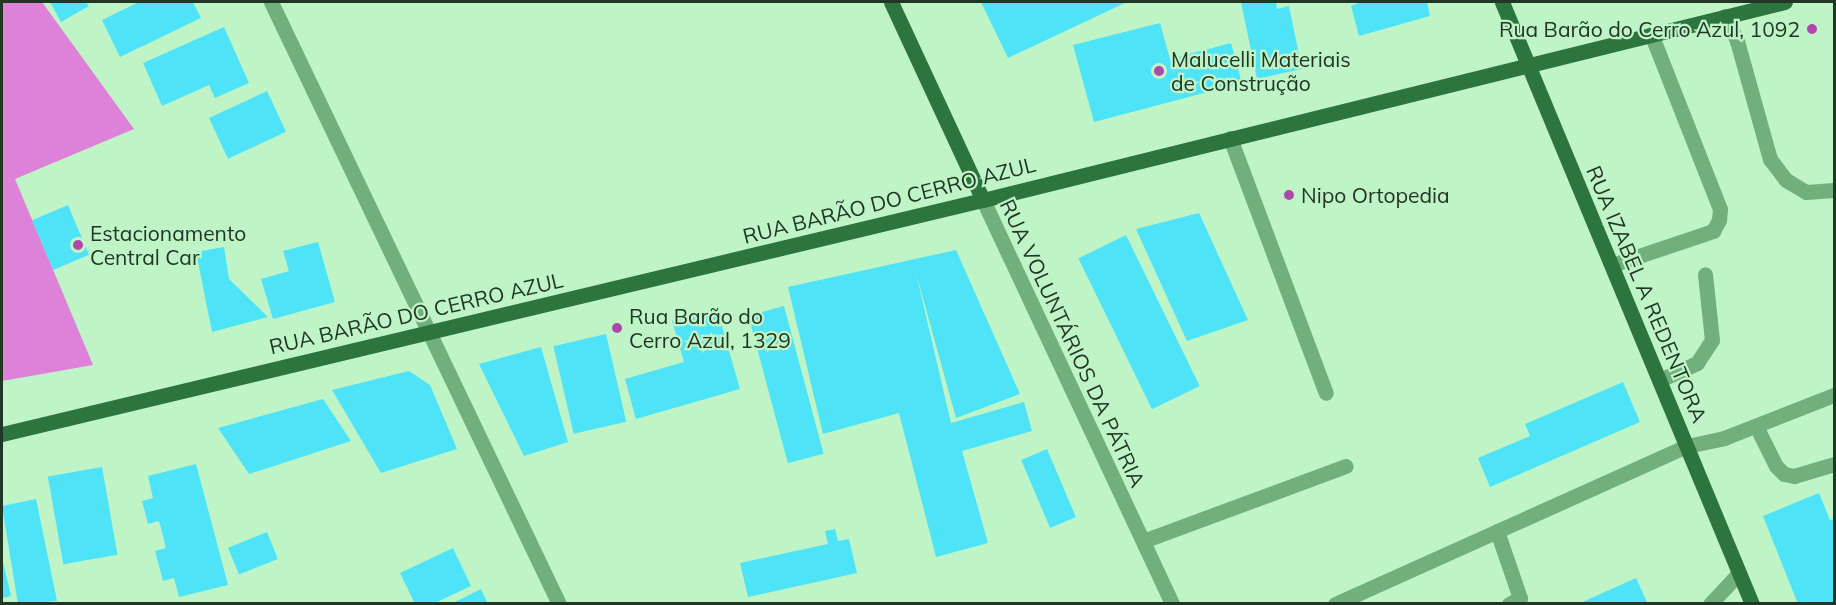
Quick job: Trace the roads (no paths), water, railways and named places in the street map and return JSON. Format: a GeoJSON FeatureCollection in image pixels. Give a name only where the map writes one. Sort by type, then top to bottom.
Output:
{"type":"FeatureCollection","features":[{"type":"Feature","properties":{"kind":"main road","name":"RUA VOLUNTÁRIOS DA PÁTRIA"},"geometry":{"type":"LineString","coordinates":[[891,2],[983,200]]}},
{"type":"Feature","properties":{"kind":"main road","name":"RUA IZABEL A REDENTORA"},"geometry":{"type":"LineString","coordinates":[[1502,2],[1752,603]]}},
{"type":"Feature","properties":{"kind":"main road","name":"RUA BARÃO DO CERRO AZUL"},"geometry":{"type":"LineString","coordinates":[[2,434],[983,200],[1785,2]]}},
{"type":"Feature","properties":{"kind":"street"},"geometry":{"type":"LineString","coordinates":[[271,2],[559,603]]}},
{"type":"Feature","properties":{"kind":"street"},"geometry":{"type":"LineString","coordinates":[[1725,16],[1737,41],[1770,159],[1786,180],[1806,192],[1834,190]]}},
{"type":"Feature","properties":{"kind":"street"},"geometry":{"type":"LineString","coordinates":[[1612,265],[1713,231],[1719,220],[1720,209],[1651,34]]}},
{"type":"Feature","properties":{"kind":"street"},"geometry":{"type":"LineString","coordinates":[[1230,138],[1326,393]]}},
{"type":"Feature","properties":{"kind":"street","name":"RUA VOLUNTÁRIOS DA PÁTRIA"},"geometry":{"type":"LineString","coordinates":[[983,200],[1172,603]]}},
{"type":"Feature","properties":{"kind":"street"},"geometry":{"type":"LineString","coordinates":[[1660,380],[1697,363],[1713,340],[1705,274]]}},
{"type":"Feature","properties":{"kind":"street"},"geometry":{"type":"LineString","coordinates":[[1335,603],[1687,446],[1756,426],[1834,395]]}},
{"type":"Feature","properties":{"kind":"street"},"geometry":{"type":"LineString","coordinates":[[1756,426],[1776,466],[1784,474],[1794,476],[1834,464]]}},
{"type":"Feature","properties":{"kind":"street"},"geometry":{"type":"LineString","coordinates":[[1143,542],[1346,466]]}},
{"type":"Feature","properties":{"kind":"street"},"geometry":{"type":"LineString","coordinates":[[1497,531],[1517,602]]}},
{"type":"Feature","properties":{"kind":"street"},"geometry":{"type":"LineString","coordinates":[[1710,603],[1739,573]]}},
{"type":"Feature","properties":{"kind":"place","name":"Rua Barão do Cerro Azul, 1092"},"geometry":{"type":"Point","coordinates":[1812,29]}},
{"type":"Feature","properties":{"kind":"place","name":"Malucelli Materiais de Construção"},"geometry":{"type":"Point","coordinates":[1159,71]}},
{"type":"Feature","properties":{"kind":"place","name":"Nipo Ortopedia"},"geometry":{"type":"Point","coordinates":[1289,195]}},
{"type":"Feature","properties":{"kind":"place","name":"Estacionamento Central Car"},"geometry":{"type":"Point","coordinates":[78,245]}},
{"type":"Feature","properties":{"kind":"place","name":"Rua Barão do Cerro Azul, 1329"},"geometry":{"type":"Point","coordinates":[617,328]}}]}
